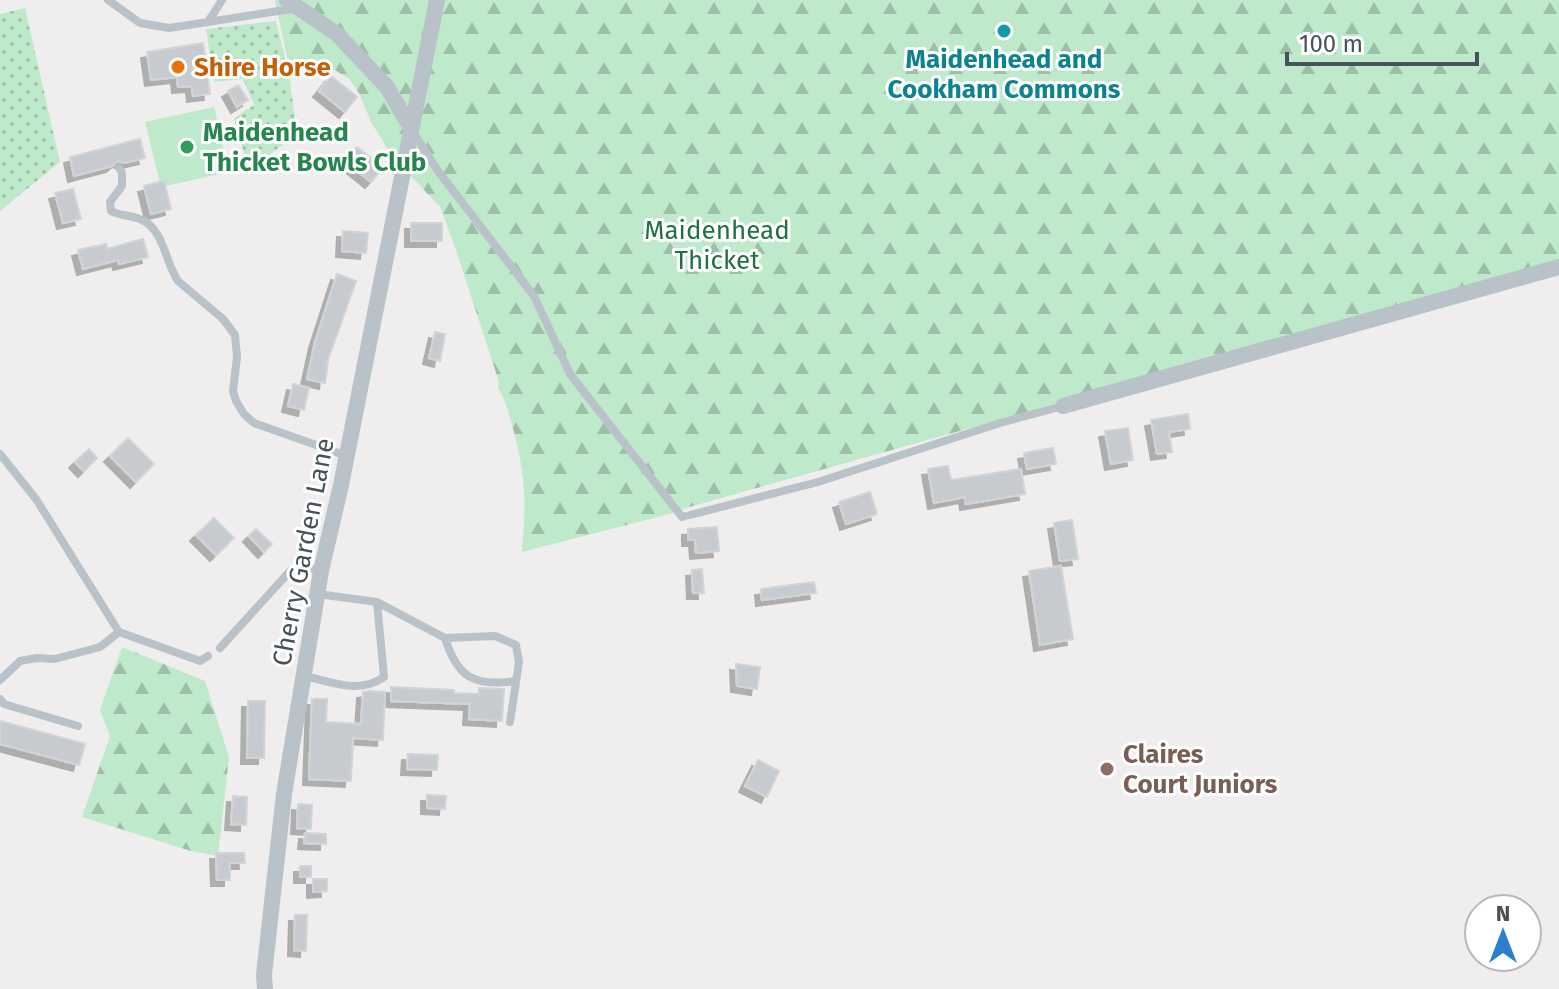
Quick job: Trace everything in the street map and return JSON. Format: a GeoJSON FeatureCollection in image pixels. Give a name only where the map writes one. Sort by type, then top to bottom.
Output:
{"type":"FeatureCollection","features":[{"type":"Feature","properties":{"kind":"street","name":"Cherry Garden Lane"},"geometry":{"type":"LineString","coordinates":[[265,989],[284,794],[321,571],[347,456],[437,0]]}},
{"type":"Feature","properties":{"kind":"street"},"geometry":{"type":"LineString","coordinates":[[294,4],[337,34],[387,87],[411,128]]}},
{"type":"Feature","properties":{"kind":"street"},"geometry":{"type":"LineString","coordinates":[[1063,406],[1559,267]]}},
{"type":"Feature","properties":{"kind":"lane"},"geometry":{"type":"LineString","coordinates":[[108,0],[140,23],[169,28],[294,4]]}},
{"type":"Feature","properties":{"kind":"lane"},"geometry":{"type":"LineString","coordinates":[[208,22],[222,0]]}},
{"type":"Feature","properties":{"kind":"lane"},"geometry":{"type":"LineString","coordinates":[[411,128],[438,171],[534,296],[570,374],[682,517],[818,482],[1000,423],[1063,406]]}},
{"type":"Feature","properties":{"kind":"lane"},"geometry":{"type":"LineString","coordinates":[[119,168],[122,186],[110,202],[111,211],[142,220],[151,226],[178,281],[231,328],[237,347],[233,391],[240,409],[254,423],[347,456]]}},
{"type":"Feature","properties":{"kind":"lane"},"geometry":{"type":"LineString","coordinates":[[0,454],[36,499],[119,632],[187,658],[200,661],[208,656]]}},
{"type":"Feature","properties":{"kind":"lane"},"geometry":{"type":"LineString","coordinates":[[220,648],[291,570],[305,567],[321,571]]}},
{"type":"Feature","properties":{"kind":"lane"},"geometry":{"type":"LineString","coordinates":[[317,594],[377,602],[445,638],[495,636],[516,645],[519,662],[510,722]]}},
{"type":"Feature","properties":{"kind":"lane"},"geometry":{"type":"LineString","coordinates":[[313,678],[347,686],[370,687],[384,677],[377,602]]}},
{"type":"Feature","properties":{"kind":"lane"},"geometry":{"type":"LineString","coordinates":[[0,680],[20,661],[55,659],[100,647],[119,632]]}},
{"type":"Feature","properties":{"kind":"lane"},"geometry":{"type":"LineString","coordinates":[[445,638],[452,660],[465,677],[496,684],[515,681]]}},
{"type":"Feature","properties":{"kind":"lane"},"geometry":{"type":"LineString","coordinates":[[0,699],[4,704],[78,726]]}},
{"type":"Feature","properties":{"kind":"green space","name":"Maidenhead Thicket"},"geometry":{"type":"Polygon","coordinates":[[[275,0],[1559,0],[1559,262],[673,513],[522,552],[524,490],[517,446],[498,388],[499,382],[440,207],[393,157],[349,79],[335,70],[300,65],[289,67],[275,0]]]}},
{"type":"Feature","properties":{"kind":"green space"},"geometry":{"type":"Polygon","coordinates":[[[25,8],[60,162],[0,211],[0,14],[25,8]]]}},
{"type":"Feature","properties":{"kind":"green space"},"geometry":{"type":"Polygon","coordinates":[[[276,21],[289,74],[297,134],[249,170],[234,118],[254,105],[243,79],[214,82],[206,29],[276,21]]]}},
{"type":"Feature","properties":{"kind":"green space","name":"Maidenhead Thicket Bowls Club"},"geometry":{"type":"Polygon","coordinates":[[[214,107],[229,172],[161,187],[145,122],[214,107]]]}},
{"type":"Feature","properties":{"kind":"green space"},"geometry":{"type":"Polygon","coordinates":[[[122,647],[205,681],[229,757],[218,856],[191,851],[82,817],[110,736],[100,710],[122,647]]]}},
{"type":"Feature","properties":{"kind":"building","name":"Shire Horse"},"geometry":{"type":"Polygon","coordinates":[[[203,43],[210,94],[193,96],[192,86],[178,87],[177,77],[151,80],[147,52],[203,43]]]}},
{"type":"Feature","properties":{"kind":"building"},"geometry":{"type":"Polygon","coordinates":[[[331,76],[357,97],[345,112],[319,91],[331,76]]]}},
{"type":"Feature","properties":{"kind":"building"},"geometry":{"type":"Polygon","coordinates":[[[238,85],[248,100],[237,107],[228,91],[238,85]]]}},
{"type":"Feature","properties":{"kind":"building"},"geometry":{"type":"Polygon","coordinates":[[[140,139],[145,158],[124,163],[118,161],[112,166],[74,176],[70,157],[140,139]]]}},
{"type":"Feature","properties":{"kind":"building"},"geometry":{"type":"Polygon","coordinates":[[[357,147],[383,168],[371,182],[345,161],[357,147]]]}},
{"type":"Feature","properties":{"kind":"building"},"geometry":{"type":"Polygon","coordinates":[[[164,181],[171,209],[151,214],[144,186],[164,181]]]}},
{"type":"Feature","properties":{"kind":"building"},"geometry":{"type":"Polygon","coordinates":[[[73,189],[81,219],[63,223],[55,193],[73,189]]]}},
{"type":"Feature","properties":{"kind":"building"},"geometry":{"type":"Polygon","coordinates":[[[411,223],[442,223],[442,241],[411,241],[411,223]]]}},
{"type":"Feature","properties":{"kind":"building"},"geometry":{"type":"Polygon","coordinates":[[[343,231],[368,233],[366,253],[342,251],[343,231]]]}},
{"type":"Feature","properties":{"kind":"building"},"geometry":{"type":"Polygon","coordinates":[[[143,239],[148,257],[119,264],[118,260],[83,269],[78,250],[106,244],[107,249],[143,239]]]}},
{"type":"Feature","properties":{"kind":"building"},"geometry":{"type":"Polygon","coordinates":[[[337,274],[356,281],[328,360],[325,383],[307,379],[315,342],[337,274]]]}},
{"type":"Feature","properties":{"kind":"building"},"geometry":{"type":"Polygon","coordinates":[[[435,332],[445,334],[440,361],[429,358],[435,332]]]}},
{"type":"Feature","properties":{"kind":"building"},"geometry":{"type":"Polygon","coordinates":[[[293,384],[309,388],[304,410],[288,406],[293,384]]]}},
{"type":"Feature","properties":{"kind":"building"},"geometry":{"type":"Polygon","coordinates":[[[1188,414],[1190,429],[1169,432],[1172,452],[1157,454],[1151,420],[1188,414]]]}},
{"type":"Feature","properties":{"kind":"building"},"geometry":{"type":"Polygon","coordinates":[[[1128,428],[1133,460],[1111,464],[1105,431],[1128,428]]]}},
{"type":"Feature","properties":{"kind":"building"},"geometry":{"type":"Polygon","coordinates":[[[128,438],[154,464],[136,482],[110,456],[128,438]]]}},
{"type":"Feature","properties":{"kind":"building"},"geometry":{"type":"Polygon","coordinates":[[[1053,448],[1056,464],[1027,469],[1024,453],[1053,448]]]}},
{"type":"Feature","properties":{"kind":"building"},"geometry":{"type":"Polygon","coordinates":[[[89,449],[97,458],[84,471],[75,462],[89,449]]]}},
{"type":"Feature","properties":{"kind":"building"},"geometry":{"type":"Polygon","coordinates":[[[948,466],[951,480],[1021,469],[1025,494],[966,504],[965,497],[934,503],[928,469],[948,466]]]}},
{"type":"Feature","properties":{"kind":"building"},"geometry":{"type":"Polygon","coordinates":[[[870,492],[877,514],[846,524],[839,502],[870,492]]]}},
{"type":"Feature","properties":{"kind":"building"},"geometry":{"type":"Polygon","coordinates":[[[214,518],[234,538],[216,555],[196,535],[214,518]]]}},
{"type":"Feature","properties":{"kind":"building"},"geometry":{"type":"Polygon","coordinates":[[[1072,520],[1078,559],[1060,561],[1054,523],[1072,520]]]}},
{"type":"Feature","properties":{"kind":"building"},"geometry":{"type":"Polygon","coordinates":[[[717,527],[719,551],[696,553],[695,540],[688,540],[688,529],[717,527]]]}},
{"type":"Feature","properties":{"kind":"building"},"geometry":{"type":"Polygon","coordinates":[[[256,529],[272,544],[264,552],[249,536],[256,529]]]}},
{"type":"Feature","properties":{"kind":"building"},"geometry":{"type":"Polygon","coordinates":[[[1061,566],[1073,639],[1040,645],[1029,571],[1061,566]]]}},
{"type":"Feature","properties":{"kind":"building"},"geometry":{"type":"Polygon","coordinates":[[[702,569],[704,593],[693,593],[692,570],[702,569]]]}},
{"type":"Feature","properties":{"kind":"building"},"geometry":{"type":"Polygon","coordinates":[[[814,582],[816,593],[762,600],[761,589],[814,582]]]}},
{"type":"Feature","properties":{"kind":"building"},"geometry":{"type":"Polygon","coordinates":[[[736,664],[760,667],[757,689],[737,686],[736,664]]]}},
{"type":"Feature","properties":{"kind":"building"},"geometry":{"type":"Polygon","coordinates":[[[391,687],[479,694],[479,688],[504,689],[502,721],[469,719],[470,704],[391,701],[391,687]]]}},
{"type":"Feature","properties":{"kind":"building"},"geometry":{"type":"Polygon","coordinates":[[[363,692],[385,692],[383,740],[353,738],[351,781],[309,779],[312,699],[327,699],[326,722],[361,724],[363,692]]]}},
{"type":"Feature","properties":{"kind":"building"},"geometry":{"type":"Polygon","coordinates":[[[248,701],[265,701],[264,758],[247,758],[248,701]]]}},
{"type":"Feature","properties":{"kind":"building"},"geometry":{"type":"Polygon","coordinates":[[[0,721],[85,744],[79,765],[0,744],[0,721]]]}},
{"type":"Feature","properties":{"kind":"building"},"geometry":{"type":"Polygon","coordinates":[[[408,754],[438,755],[437,770],[407,769],[408,754]]]}},
{"type":"Feature","properties":{"kind":"building"},"geometry":{"type":"Polygon","coordinates":[[[758,760],[779,771],[767,797],[745,786],[758,760]]]}},
{"type":"Feature","properties":{"kind":"building"},"geometry":{"type":"Polygon","coordinates":[[[427,795],[446,796],[445,809],[427,808],[427,795]]]}},
{"type":"Feature","properties":{"kind":"building"},"geometry":{"type":"Polygon","coordinates":[[[233,796],[247,797],[246,825],[231,824],[233,796]]]}},
{"type":"Feature","properties":{"kind":"building"},"geometry":{"type":"Polygon","coordinates":[[[298,804],[312,805],[311,829],[297,828],[298,804]]]}},
{"type":"Feature","properties":{"kind":"building"},"geometry":{"type":"Polygon","coordinates":[[[305,833],[326,834],[326,844],[304,843],[305,833]]]}},
{"type":"Feature","properties":{"kind":"building"},"geometry":{"type":"Polygon","coordinates":[[[216,853],[244,853],[245,863],[230,863],[230,880],[217,880],[216,853]]]}},
{"type":"Feature","properties":{"kind":"building"},"geometry":{"type":"Polygon","coordinates":[[[300,866],[311,866],[311,877],[300,877],[300,866]]]}},
{"type":"Feature","properties":{"kind":"building"},"geometry":{"type":"Polygon","coordinates":[[[313,879],[327,879],[327,891],[313,892],[313,879]]]}},
{"type":"Feature","properties":{"kind":"building"},"geometry":{"type":"Polygon","coordinates":[[[295,915],[307,915],[306,951],[294,950],[295,915]]]}},
{"type":"Feature","properties":{"kind":"place","name":"Maidenhead and Cookham Commons"},"geometry":{"type":"Point","coordinates":[1004,31]}},
{"type":"Feature","properties":{"kind":"place","name":"Shire Horse"},"geometry":{"type":"Point","coordinates":[178,67]}},
{"type":"Feature","properties":{"kind":"place","name":"Maidenhead Thicket Bowls Club"},"geometry":{"type":"Point","coordinates":[187,147]}},
{"type":"Feature","properties":{"kind":"place","name":"Claires Court Juniors"},"geometry":{"type":"Point","coordinates":[1107,769]}}]}
